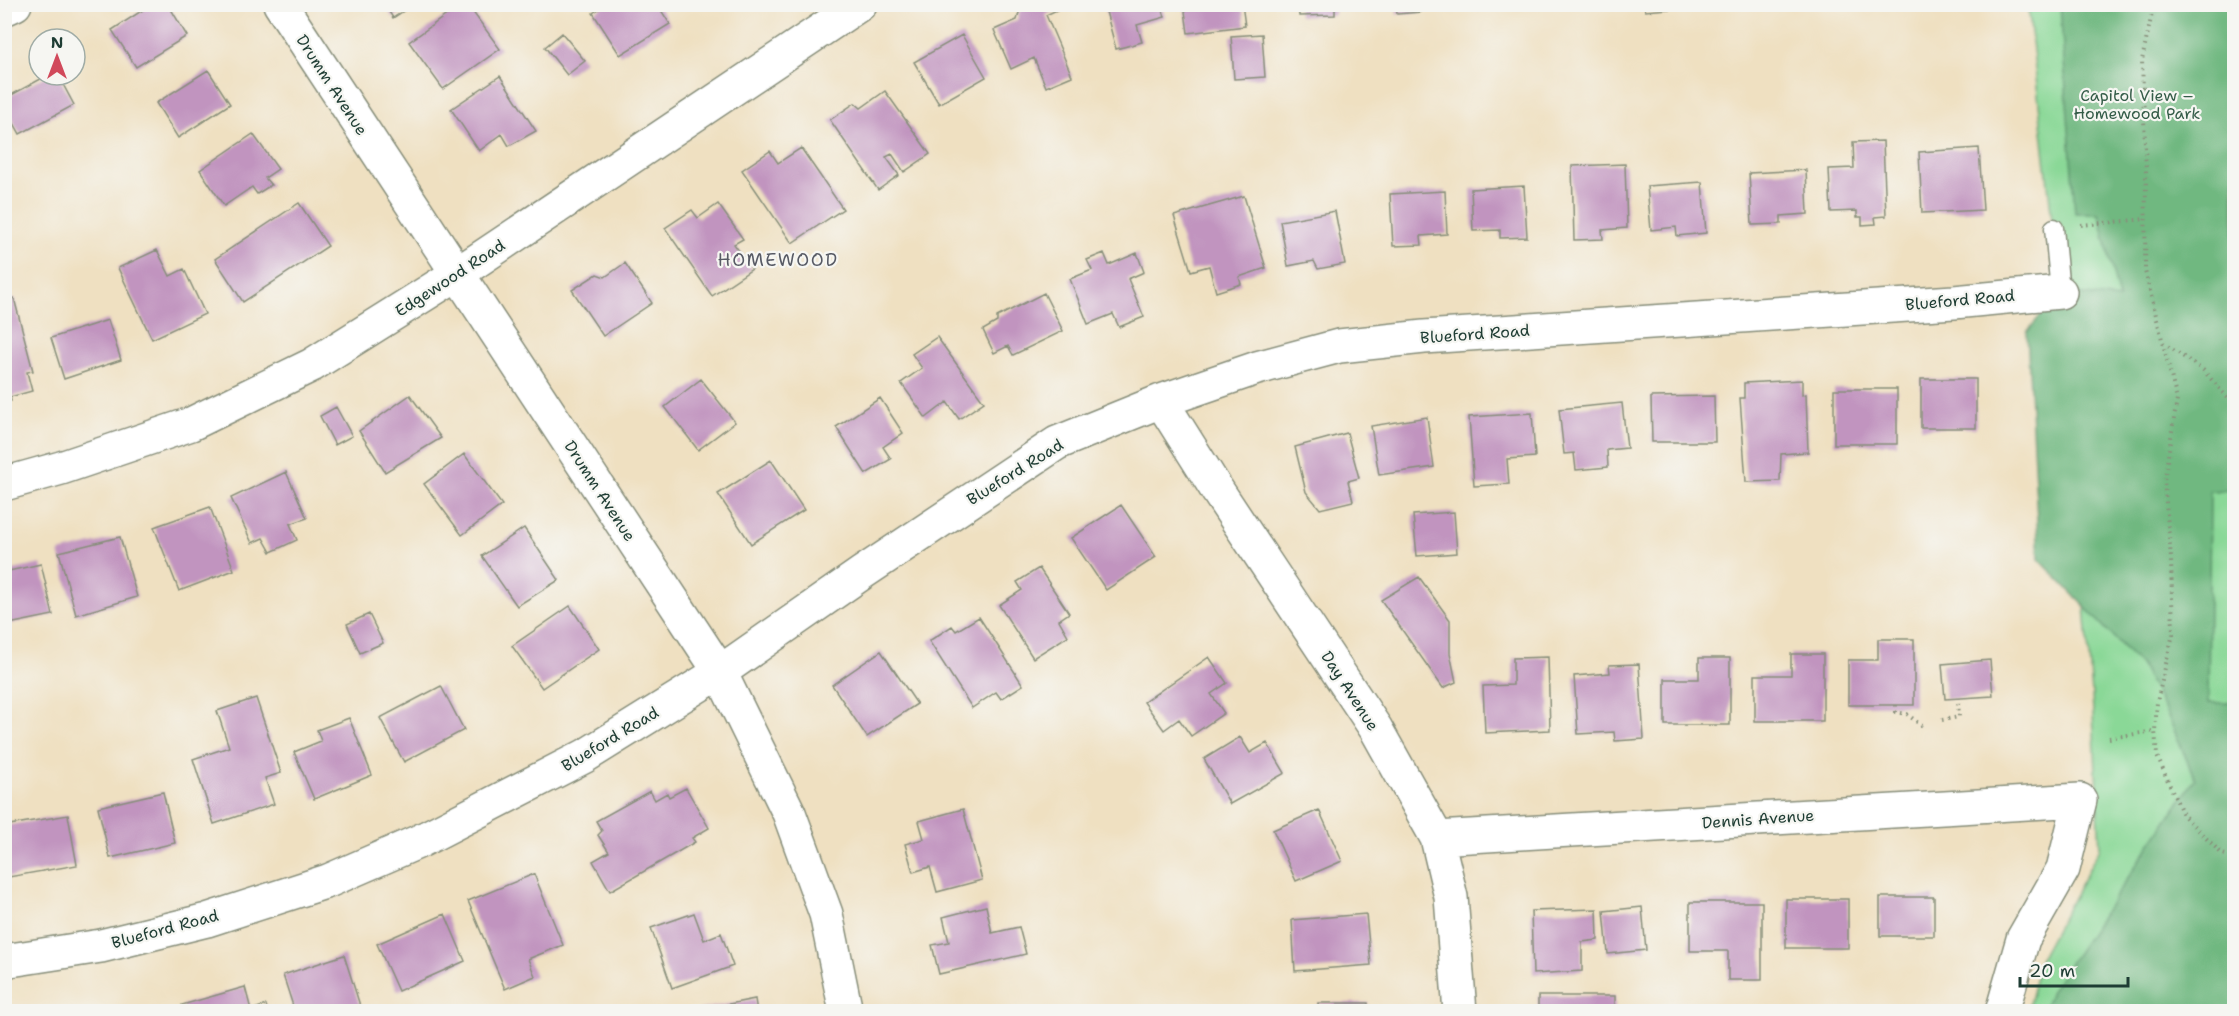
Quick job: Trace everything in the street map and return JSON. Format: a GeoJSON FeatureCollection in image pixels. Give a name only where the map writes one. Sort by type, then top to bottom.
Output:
{"type":"FeatureCollection","features":[{"type":"Feature","properties":{"kind":"street"},"geometry":{"type":"LineString","coordinates":[[4,9],[15,4]]}},
{"type":"Feature","properties":{"kind":"street","name":"Drumm Avenue"},"geometry":{"type":"LineString","coordinates":[[280,4],[720,672],[789,813],[822,902],[846,1011]]}},
{"type":"Feature","properties":{"kind":"street","name":"Edgewood Road"},"geometry":{"type":"LineString","coordinates":[[4,484],[61,468],[191,424],[312,365],[457,274],[861,4]]}},
{"type":"Feature","properties":{"kind":"street","name":"Blueford Road"},"geometry":{"type":"LineString","coordinates":[[4,961],[101,946],[207,920],[328,881],[420,841],[575,762],[720,672],[862,573],[1057,443],[1161,401],[1257,369],[1339,346],[1424,337],[1942,303],[2060,292]]}},
{"type":"Feature","properties":{"kind":"street","name":"Day Avenue"},"geometry":{"type":"LineString","coordinates":[[1161,401],[1217,490],[1376,729],[1437,838],[1451,897],[1460,1011]]}},
{"type":"Feature","properties":{"kind":"street","name":"Dennis Avenue"},"geometry":{"type":"LineString","coordinates":[[1437,838],[2080,800],[2063,869],[2023,939],[2002,1011]]}},
{"type":"Feature","properties":{"kind":"lane","name":"Blueford Road"},"geometry":{"type":"LineString","coordinates":[[2054,228],[2060,292]]}},
{"type":"Feature","properties":{"kind":"path"},"geometry":{"type":"LineString","coordinates":[[2154,4],[2142,60],[2145,271],[2177,400],[2164,481],[2171,558],[2173,634],[2157,702],[2155,731],[2157,756],[2183,815],[2222,854],[2235,857]]}},
{"type":"Feature","properties":{"kind":"path"},"geometry":{"type":"LineString","coordinates":[[2054,228],[2146,219]]}},
{"type":"Feature","properties":{"kind":"path"},"geometry":{"type":"LineString","coordinates":[[2163,343],[2203,370],[2235,405]]}},
{"type":"Feature","properties":{"kind":"path"},"geometry":{"type":"LineString","coordinates":[[1942,720],[1959,717],[1958,698]]}},
{"type":"Feature","properties":{"kind":"path"},"geometry":{"type":"LineString","coordinates":[[1896,705],[1896,712],[1907,714],[1922,726]]}},
{"type":"Feature","properties":{"kind":"path"},"geometry":{"type":"LineString","coordinates":[[2109,738],[2155,731]]}},
{"type":"Feature","properties":{"kind":"green space","name":"Capitol View – Homewood Park"},"geometry":{"type":"Polygon","coordinates":[[[2028,5],[2234,5],[2234,1011],[2027,1012],[2041,957],[2100,848],[2092,694],[2060,292],[2028,5]]]}},
{"type":"Feature","properties":{"kind":"green space","name":"Capitol View – Homewood Park"},"geometry":{"type":"Polygon","coordinates":[[[2060,5],[2234,5],[2234,490],[2210,491],[2208,703],[2234,703],[2234,1011],[2043,1011],[2051,991],[2195,779],[2168,716],[2141,666],[2039,559],[2027,332],[2060,292],[2119,299],[2099,213],[2075,213],[2060,5]]]}},
{"type":"Feature","properties":{"kind":"building"},"geometry":{"type":"Polygon","coordinates":[[[152,4],[168,4],[187,36],[136,67],[112,30],[152,4]]]}},
{"type":"Feature","properties":{"kind":"building"},"geometry":{"type":"Polygon","coordinates":[[[384,4],[414,4],[393,18],[384,4]]]}},
{"type":"Feature","properties":{"kind":"building"},"geometry":{"type":"Polygon","coordinates":[[[462,4],[467,4],[500,49],[443,89],[409,42],[462,4]]]}},
{"type":"Feature","properties":{"kind":"building"},"geometry":{"type":"Polygon","coordinates":[[[606,4],[657,4],[670,24],[620,55],[593,13],[606,4]]]}},
{"type":"Feature","properties":{"kind":"building"},"geometry":{"type":"Polygon","coordinates":[[[1030,4],[1054,4],[1057,10],[1046,15],[1072,76],[1046,87],[1034,58],[1011,69],[994,30],[1017,20],[1020,9],[1030,4]]]}},
{"type":"Feature","properties":{"kind":"building"},"geometry":{"type":"Polygon","coordinates":[[[1104,4],[1161,4],[1165,17],[1137,25],[1142,42],[1116,49],[1104,4]]]}},
{"type":"Feature","properties":{"kind":"building"},"geometry":{"type":"Polygon","coordinates":[[[1184,4],[1242,4],[1245,26],[1188,33],[1184,4]]]}},
{"type":"Feature","properties":{"kind":"building"},"geometry":{"type":"Polygon","coordinates":[[[1298,4],[1335,4],[1335,15],[1299,16],[1298,4]]]}},
{"type":"Feature","properties":{"kind":"building"},"geometry":{"type":"Polygon","coordinates":[[[1396,4],[1421,4],[1421,12],[1397,14],[1396,4]]]}},
{"type":"Feature","properties":{"kind":"building"},"geometry":{"type":"Polygon","coordinates":[[[1464,4],[1497,4],[1497,6],[1464,9],[1464,4]]]}},
{"type":"Feature","properties":{"kind":"building"},"geometry":{"type":"Polygon","coordinates":[[[1644,4],[1706,4],[1706,6],[1645,11],[1644,4]]]}},
{"type":"Feature","properties":{"kind":"building"},"geometry":{"type":"Polygon","coordinates":[[[562,33],[585,61],[567,75],[545,47],[562,33]]]}},
{"type":"Feature","properties":{"kind":"building"},"geometry":{"type":"Polygon","coordinates":[[[1262,34],[1265,77],[1234,79],[1231,36],[1262,34]]]}},
{"type":"Feature","properties":{"kind":"building"},"geometry":{"type":"Polygon","coordinates":[[[962,35],[986,77],[939,104],[914,62],[962,35]]]}},
{"type":"Feature","properties":{"kind":"building"},"geometry":{"type":"Polygon","coordinates":[[[208,70],[230,104],[178,138],[156,103],[208,70]]]}},
{"type":"Feature","properties":{"kind":"building"},"geometry":{"type":"Polygon","coordinates":[[[500,76],[536,131],[509,146],[502,134],[479,151],[451,109],[500,76]]]}},
{"type":"Feature","properties":{"kind":"building"},"geometry":{"type":"Polygon","coordinates":[[[27,86],[64,87],[74,105],[20,134],[4,105],[4,99],[27,86]]]}},
{"type":"Feature","properties":{"kind":"building"},"geometry":{"type":"Polygon","coordinates":[[[885,91],[930,154],[904,172],[892,154],[886,157],[899,175],[878,190],[830,120],[855,103],[861,108],[885,91]]]}},
{"type":"Feature","properties":{"kind":"building"},"geometry":{"type":"Polygon","coordinates":[[[253,134],[278,169],[265,178],[271,185],[257,194],[252,187],[224,206],[200,170],[253,134]]]}},
{"type":"Feature","properties":{"kind":"building"},"geometry":{"type":"Polygon","coordinates":[[[1883,141],[1886,216],[1875,217],[1876,224],[1862,225],[1862,217],[1857,217],[1857,211],[1831,212],[1829,169],[1854,168],[1853,142],[1883,141]]]}},
{"type":"Feature","properties":{"kind":"building"},"geometry":{"type":"Polygon","coordinates":[[[801,148],[843,209],[792,243],[742,170],[770,151],[778,163],[801,148]]]}},
{"type":"Feature","properties":{"kind":"building"},"geometry":{"type":"Polygon","coordinates":[[[1979,148],[1983,210],[1922,213],[1919,152],[1979,148]]]}},
{"type":"Feature","properties":{"kind":"building"},"geometry":{"type":"Polygon","coordinates":[[[1625,164],[1627,228],[1602,230],[1603,239],[1574,240],[1572,166],[1625,164]]]}},
{"type":"Feature","properties":{"kind":"building"},"geometry":{"type":"Polygon","coordinates":[[[1806,170],[1808,214],[1781,216],[1781,224],[1752,225],[1749,173],[1806,170]]]}},
{"type":"Feature","properties":{"kind":"building"},"geometry":{"type":"Polygon","coordinates":[[[1702,182],[1706,233],[1677,236],[1676,227],[1651,230],[1647,186],[1702,182]]]}},
{"type":"Feature","properties":{"kind":"building"},"geometry":{"type":"Polygon","coordinates":[[[1524,186],[1527,237],[1500,238],[1500,230],[1473,231],[1471,189],[1524,186]]]}},
{"type":"Feature","properties":{"kind":"building"},"geometry":{"type":"Polygon","coordinates":[[[1445,191],[1447,234],[1421,236],[1422,245],[1393,246],[1390,194],[1445,191]]]}},
{"type":"Feature","properties":{"kind":"building"},"geometry":{"type":"Polygon","coordinates":[[[1244,196],[1266,268],[1239,277],[1241,284],[1216,292],[1209,266],[1191,271],[1174,216],[1244,196]]]}},
{"type":"Feature","properties":{"kind":"building"},"geometry":{"type":"Polygon","coordinates":[[[299,203],[328,246],[243,302],[215,259],[299,203]]]}},
{"type":"Feature","properties":{"kind":"building"},"geometry":{"type":"Polygon","coordinates":[[[718,204],[743,239],[734,244],[752,269],[712,296],[665,228],[692,210],[698,218],[718,204]]]}},
{"type":"Feature","properties":{"kind":"building"},"geometry":{"type":"Polygon","coordinates":[[[1335,211],[1345,264],[1318,269],[1314,261],[1288,266],[1280,221],[1335,211]]]}},
{"type":"Feature","properties":{"kind":"building"},"geometry":{"type":"Polygon","coordinates":[[[157,250],[170,276],[184,269],[205,314],[152,339],[118,268],[157,250]]]}},
{"type":"Feature","properties":{"kind":"building"},"geometry":{"type":"Polygon","coordinates":[[[1104,253],[1109,265],[1137,253],[1144,272],[1128,279],[1144,317],[1119,327],[1113,314],[1088,324],[1070,279],[1092,270],[1087,260],[1104,253]]]}},
{"type":"Feature","properties":{"kind":"building"},"geometry":{"type":"Polygon","coordinates":[[[625,263],[652,303],[603,336],[572,290],[597,274],[605,277],[625,263]]]}},
{"type":"Feature","properties":{"kind":"building"},"geometry":{"type":"Polygon","coordinates":[[[1044,293],[1063,331],[1013,355],[1008,346],[994,353],[983,330],[997,322],[997,317],[1044,293]]]}},
{"type":"Feature","properties":{"kind":"building"},"geometry":{"type":"Polygon","coordinates":[[[14,298],[33,371],[27,372],[32,391],[10,397],[11,401],[4,403],[4,301],[14,298]]]}},
{"type":"Feature","properties":{"kind":"building"},"geometry":{"type":"Polygon","coordinates":[[[108,320],[121,360],[64,379],[51,338],[108,320]]]}},
{"type":"Feature","properties":{"kind":"building"},"geometry":{"type":"Polygon","coordinates":[[[937,337],[984,402],[959,419],[947,402],[926,418],[901,383],[922,368],[912,354],[937,337]]]}},
{"type":"Feature","properties":{"kind":"building"},"geometry":{"type":"Polygon","coordinates":[[[701,379],[735,422],[698,450],[665,407],[701,379]]]}},
{"type":"Feature","properties":{"kind":"building"},"geometry":{"type":"Polygon","coordinates":[[[1921,379],[1976,379],[1976,428],[1921,428],[1921,379]]]}},
{"type":"Feature","properties":{"kind":"building"},"geometry":{"type":"Polygon","coordinates":[[[1802,380],[1802,395],[1806,394],[1808,452],[1781,454],[1780,481],[1746,482],[1740,398],[1744,398],[1744,383],[1802,380]]]}},
{"type":"Feature","properties":{"kind":"building"},"geometry":{"type":"Polygon","coordinates":[[[1834,389],[1897,389],[1897,444],[1834,444],[1834,389]]]}},
{"type":"Feature","properties":{"kind":"building"},"geometry":{"type":"Polygon","coordinates":[[[410,395],[441,438],[385,472],[359,431],[410,395]]]}},
{"type":"Feature","properties":{"kind":"building"},"geometry":{"type":"Polygon","coordinates":[[[1714,396],[1715,442],[1652,442],[1651,397],[1714,396]]]}},
{"type":"Feature","properties":{"kind":"building"},"geometry":{"type":"Polygon","coordinates":[[[880,398],[903,433],[883,447],[891,459],[866,474],[836,427],[880,398]]]}},
{"type":"Feature","properties":{"kind":"building"},"geometry":{"type":"Polygon","coordinates":[[[1622,403],[1627,448],[1607,450],[1608,467],[1576,470],[1574,453],[1564,454],[1559,409],[1622,403]]]}},
{"type":"Feature","properties":{"kind":"building"},"geometry":{"type":"Polygon","coordinates":[[[336,407],[352,436],[335,445],[320,416],[336,407]]]}},
{"type":"Feature","properties":{"kind":"building"},"geometry":{"type":"Polygon","coordinates":[[[1532,413],[1535,457],[1507,459],[1509,484],[1474,486],[1469,417],[1532,413]]]}},
{"type":"Feature","properties":{"kind":"building"},"geometry":{"type":"Polygon","coordinates":[[[1427,417],[1434,467],[1379,475],[1371,426],[1427,417]]]}},
{"type":"Feature","properties":{"kind":"building"},"geometry":{"type":"Polygon","coordinates":[[[1347,433],[1359,478],[1348,481],[1353,501],[1320,509],[1306,492],[1295,447],[1347,433]]]}},
{"type":"Feature","properties":{"kind":"building"},"geometry":{"type":"Polygon","coordinates":[[[464,454],[502,505],[462,535],[424,484],[464,454]]]}},
{"type":"Feature","properties":{"kind":"building"},"geometry":{"type":"Polygon","coordinates":[[[771,460],[804,510],[751,544],[718,494],[771,460]]]}},
{"type":"Feature","properties":{"kind":"building"},"geometry":{"type":"Polygon","coordinates":[[[286,472],[307,518],[290,524],[297,540],[271,552],[263,538],[252,543],[231,498],[286,472]]]}},
{"type":"Feature","properties":{"kind":"building"},"geometry":{"type":"Polygon","coordinates":[[[1121,505],[1156,557],[1106,590],[1071,538],[1121,505]]]}},
{"type":"Feature","properties":{"kind":"building"},"geometry":{"type":"Polygon","coordinates":[[[210,507],[234,570],[179,591],[154,527],[210,507]]]}},
{"type":"Feature","properties":{"kind":"building"},"geometry":{"type":"Polygon","coordinates":[[[1454,512],[1457,553],[1417,556],[1413,515],[1454,512]]]}},
{"type":"Feature","properties":{"kind":"building"},"geometry":{"type":"Polygon","coordinates":[[[524,528],[559,580],[517,606],[482,556],[524,528]]]}},
{"type":"Feature","properties":{"kind":"building"},"geometry":{"type":"Polygon","coordinates":[[[120,537],[137,597],[76,615],[59,552],[120,537]]]}},
{"type":"Feature","properties":{"kind":"building"},"geometry":{"type":"Polygon","coordinates":[[[41,564],[53,615],[4,625],[4,572],[41,564]]]}},
{"type":"Feature","properties":{"kind":"building"},"geometry":{"type":"Polygon","coordinates":[[[1039,568],[1069,613],[1059,620],[1068,636],[1033,658],[999,605],[1022,590],[1017,582],[1039,568]]]}},
{"type":"Feature","properties":{"kind":"building"},"geometry":{"type":"Polygon","coordinates":[[[1419,577],[1450,620],[1450,653],[1456,682],[1443,688],[1381,600],[1419,577]]]}},
{"type":"Feature","properties":{"kind":"building"},"geometry":{"type":"Polygon","coordinates":[[[570,606],[599,649],[542,688],[512,646],[570,606]]]}},
{"type":"Feature","properties":{"kind":"building"},"geometry":{"type":"Polygon","coordinates":[[[369,614],[383,643],[360,653],[347,624],[369,614]]]}},
{"type":"Feature","properties":{"kind":"building"},"geometry":{"type":"Polygon","coordinates":[[[979,617],[1023,685],[1001,699],[996,692],[972,708],[929,641],[952,626],[956,631],[979,617]]]}},
{"type":"Feature","properties":{"kind":"building"},"geometry":{"type":"Polygon","coordinates":[[[1878,639],[1914,639],[1914,705],[1848,705],[1848,660],[1878,660],[1878,639]]]}},
{"type":"Feature","properties":{"kind":"building"},"geometry":{"type":"Polygon","coordinates":[[[881,651],[917,704],[867,737],[832,685],[881,651]]]}},
{"type":"Feature","properties":{"kind":"building"},"geometry":{"type":"Polygon","coordinates":[[[1791,654],[1823,654],[1823,721],[1755,721],[1755,675],[1791,675],[1791,654]]]}},
{"type":"Feature","properties":{"kind":"building"},"geometry":{"type":"Polygon","coordinates":[[[1209,657],[1227,683],[1211,694],[1224,713],[1191,736],[1179,719],[1164,730],[1144,702],[1209,657]]]}},
{"type":"Feature","properties":{"kind":"building"},"geometry":{"type":"Polygon","coordinates":[[[1548,657],[1550,730],[1485,733],[1483,686],[1513,685],[1513,658],[1548,657]]]}},
{"type":"Feature","properties":{"kind":"building"},"geometry":{"type":"Polygon","coordinates":[[[1699,658],[1730,658],[1730,725],[1665,725],[1665,679],[1699,679],[1699,658]]]}},
{"type":"Feature","properties":{"kind":"building"},"geometry":{"type":"Polygon","coordinates":[[[1990,660],[1993,696],[1945,699],[1942,664],[1990,660]]]}},
{"type":"Feature","properties":{"kind":"building"},"geometry":{"type":"Polygon","coordinates":[[[1639,664],[1644,739],[1615,741],[1614,732],[1578,734],[1574,676],[1610,673],[1609,665],[1639,664]]]}},
{"type":"Feature","properties":{"kind":"building"},"geometry":{"type":"Polygon","coordinates":[[[441,686],[464,730],[404,762],[380,718],[441,686]]]}},
{"type":"Feature","properties":{"kind":"building"},"geometry":{"type":"Polygon","coordinates":[[[256,698],[281,773],[265,778],[274,804],[214,824],[193,759],[229,747],[217,711],[256,698]]]}},
{"type":"Feature","properties":{"kind":"building"},"geometry":{"type":"Polygon","coordinates":[[[349,718],[372,775],[314,799],[294,752],[321,741],[317,730],[349,718]]]}},
{"type":"Feature","properties":{"kind":"building"},"geometry":{"type":"Polygon","coordinates":[[[1240,737],[1250,753],[1267,743],[1285,773],[1230,804],[1204,759],[1240,737]]]}},
{"type":"Feature","properties":{"kind":"building"},"geometry":{"type":"Polygon","coordinates":[[[686,788],[709,828],[692,838],[695,842],[610,891],[593,861],[609,852],[598,835],[602,831],[596,821],[650,791],[655,800],[667,793],[669,797],[686,788]]]}},
{"type":"Feature","properties":{"kind":"building"},"geometry":{"type":"Polygon","coordinates":[[[163,792],[175,843],[110,858],[98,807],[163,792]]]}},
{"type":"Feature","properties":{"kind":"building"},"geometry":{"type":"Polygon","coordinates":[[[963,809],[982,880],[937,892],[930,867],[913,872],[905,844],[924,839],[919,821],[963,809]]]}},
{"type":"Feature","properties":{"kind":"building"},"geometry":{"type":"Polygon","coordinates":[[[1319,810],[1342,861],[1296,881],[1273,830],[1319,810]]]}},
{"type":"Feature","properties":{"kind":"building"},"geometry":{"type":"Polygon","coordinates":[[[68,815],[77,865],[9,877],[4,854],[4,826],[68,815]]]}},
{"type":"Feature","properties":{"kind":"building"},"geometry":{"type":"Polygon","coordinates":[[[534,874],[563,945],[528,959],[535,976],[505,989],[468,901],[534,874]]]}},
{"type":"Feature","properties":{"kind":"building"},"geometry":{"type":"Polygon","coordinates":[[[1880,897],[1934,897],[1934,936],[1880,936],[1880,897]]]}},
{"type":"Feature","properties":{"kind":"building"},"geometry":{"type":"Polygon","coordinates":[[[1786,899],[1848,899],[1848,948],[1786,948],[1786,899]]]}},
{"type":"Feature","properties":{"kind":"building"},"geometry":{"type":"Polygon","coordinates":[[[1690,902],[1762,902],[1762,980],[1728,980],[1728,951],[1690,951],[1690,902]]]}},
{"type":"Feature","properties":{"kind":"building"},"geometry":{"type":"Polygon","coordinates":[[[986,906],[992,933],[1019,927],[1026,954],[939,974],[932,945],[949,942],[943,917],[986,906]]]}},
{"type":"Feature","properties":{"kind":"building"},"geometry":{"type":"Polygon","coordinates":[[[1642,907],[1646,950],[1608,954],[1604,911],[1642,907]]]}},
{"type":"Feature","properties":{"kind":"building"},"geometry":{"type":"Polygon","coordinates":[[[1597,909],[1598,940],[1582,942],[1582,971],[1533,974],[1531,911],[1597,909]]]}},
{"type":"Feature","properties":{"kind":"building"},"geometry":{"type":"Polygon","coordinates":[[[694,913],[704,940],[721,933],[733,966],[672,988],[651,928],[694,913]]]}},
{"type":"Feature","properties":{"kind":"building"},"geometry":{"type":"Polygon","coordinates":[[[445,914],[465,961],[398,991],[377,944],[445,914]]]}},
{"type":"Feature","properties":{"kind":"building"},"geometry":{"type":"Polygon","coordinates":[[[1366,914],[1371,965],[1295,971],[1292,920],[1366,914]]]}},
{"type":"Feature","properties":{"kind":"building"},"geometry":{"type":"Polygon","coordinates":[[[344,955],[362,1012],[295,1012],[283,975],[344,955]]]}},
{"type":"Feature","properties":{"kind":"building"},"geometry":{"type":"Polygon","coordinates":[[[245,987],[251,1010],[266,1005],[268,1012],[184,1012],[182,1005],[245,987]]]}},
{"type":"Feature","properties":{"kind":"building"},"geometry":{"type":"Polygon","coordinates":[[[1538,996],[1615,996],[1615,1012],[1538,1012],[1538,996]]]}},
{"type":"Feature","properties":{"kind":"building"},"geometry":{"type":"Polygon","coordinates":[[[755,999],[757,1012],[698,1012],[698,1010],[755,999]]]}},
{"type":"Feature","properties":{"kind":"building"},"geometry":{"type":"Polygon","coordinates":[[[1318,1003],[1368,1003],[1368,1012],[1318,1012],[1318,1003]]]}},
{"type":"Feature","properties":{"kind":"district","name":"HOMEWOOD"},"geometry":{"type":"Point","coordinates":[778,260]}}]}
